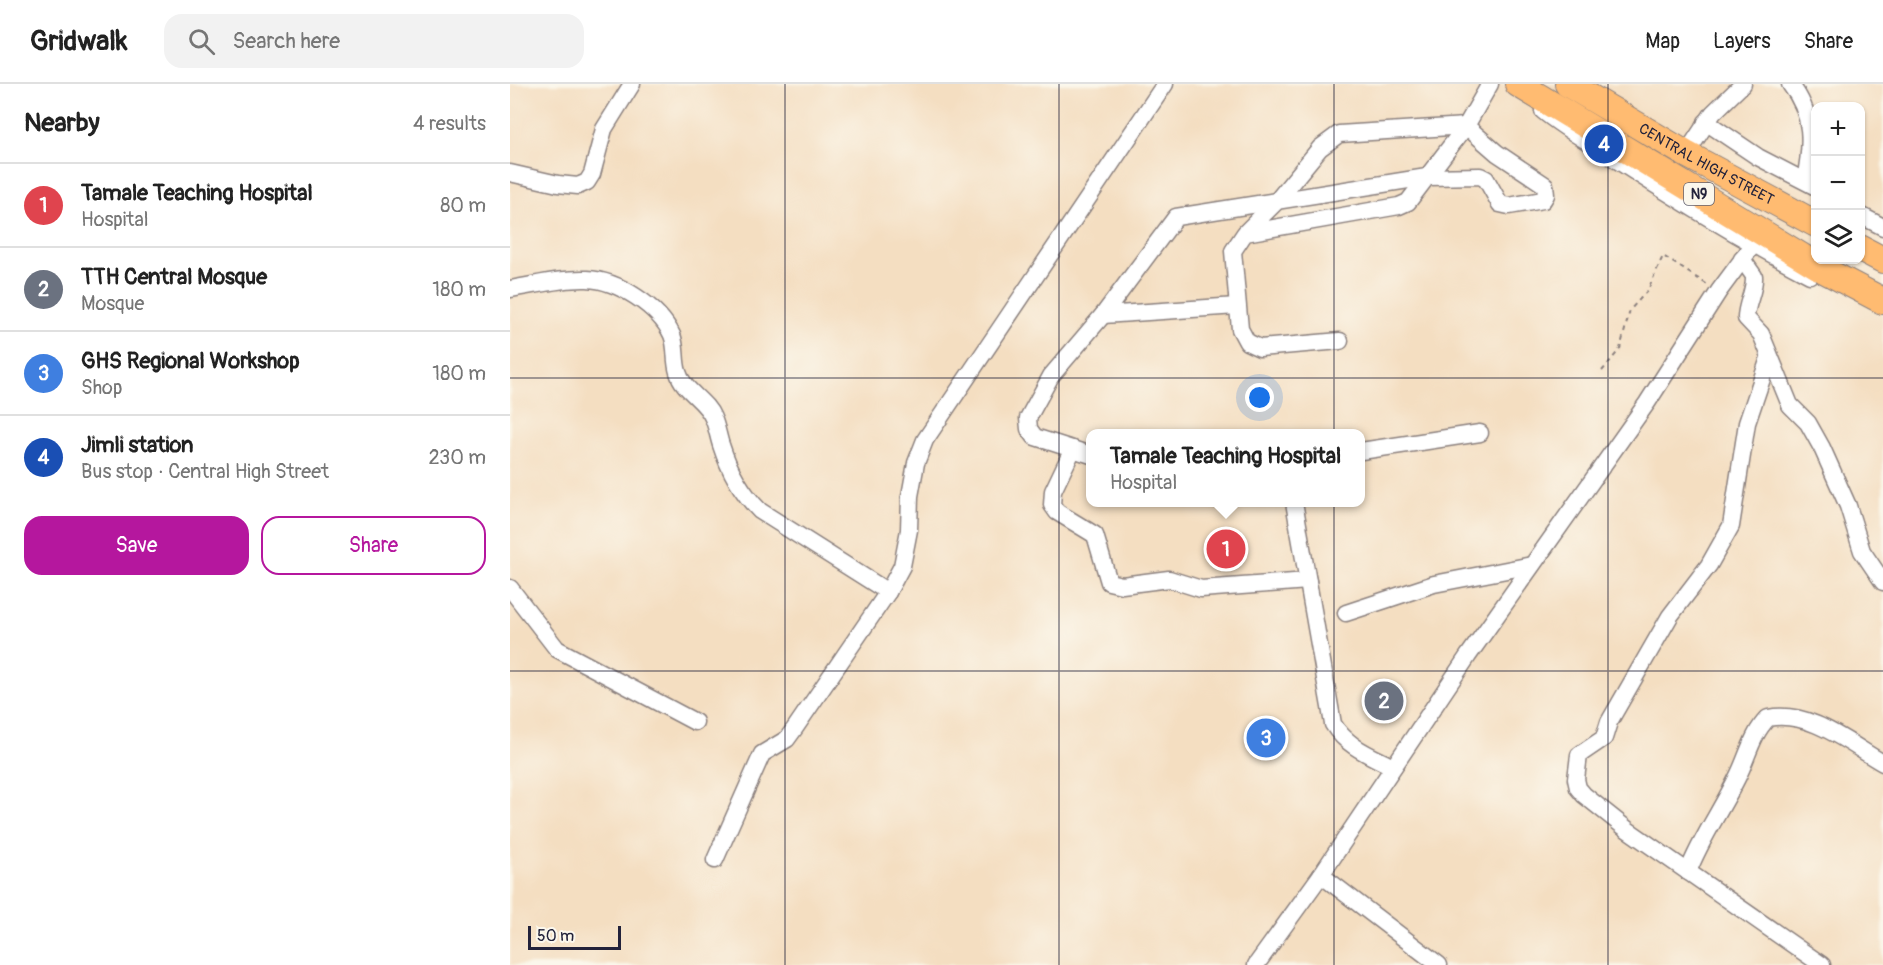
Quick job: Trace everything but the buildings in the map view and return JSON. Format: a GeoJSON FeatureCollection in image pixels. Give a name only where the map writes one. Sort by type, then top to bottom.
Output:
{"type":"FeatureCollection","features":[{"type":"Feature","properties":{"kind":"highway","name":"CENTRAL HIGH STREET"},"geometry":{"type":"LineString","coordinates":[[1568,84],[1686,154],[1811,222]]}},
{"type":"Feature","properties":{"kind":"highway","name":"CENTRAL HIGH STREET"},"geometry":{"type":"LineString","coordinates":[[1523,87],[1754,236],[1883,301]]}},
{"type":"Feature","properties":{"kind":"highway"},"geometry":{"type":"LineString","coordinates":[[1865,251],[1883,260]]}},
{"type":"Feature","properties":{"kind":"street"},"geometry":{"type":"LineString","coordinates":[[510,173],[558,184],[578,186],[587,182],[592,174],[604,129],[632,84]]}},
{"type":"Feature","properties":{"kind":"street"},"geometry":{"type":"LineString","coordinates":[[715,860],[762,754],[787,739],[888,592],[902,566],[909,530],[916,463],[925,440],[1165,84]]}},
{"type":"Feature","properties":{"kind":"street"},"geometry":{"type":"LineString","coordinates":[[1245,233],[1399,206],[1408,201],[1466,126],[1490,84]]}},
{"type":"Feature","properties":{"kind":"street"},"geometry":{"type":"LineString","coordinates":[[1686,154],[1706,122],[1743,84]]}},
{"type":"Feature","properties":{"kind":"street"},"geometry":{"type":"LineString","coordinates":[[1706,122],[1758,157],[1810,183],[1811,135],[1802,102],[1790,84]]}},
{"type":"Feature","properties":{"kind":"street"},"geometry":{"type":"LineString","coordinates":[[1086,453],[1035,436],[1029,429],[1028,418],[1051,376],[1103,315],[1176,217],[1188,213],[1275,203],[1427,177],[1486,179],[1500,204],[1509,206],[1543,200],[1546,195],[1545,185],[1497,153],[1466,126],[1339,134],[1320,148],[1275,203],[1245,233],[1233,251],[1237,306],[1240,329],[1247,342],[1260,348],[1340,341]]}},
{"type":"Feature","properties":{"kind":"street"},"geometry":{"type":"LineString","coordinates":[[1480,177],[1497,153]]}},
{"type":"Feature","properties":{"kind":"street"},"geometry":{"type":"LineString","coordinates":[[1256,965],[1321,875],[1532,565],[1647,403],[1742,259],[1754,236],[1883,312]]}},
{"type":"Feature","properties":{"kind":"street"},"geometry":{"type":"LineString","coordinates":[[1742,259],[1754,276],[1746,318],[1761,334],[1790,405],[1808,423],[1822,448],[1848,506],[1862,551],[1883,582]]}},
{"type":"Feature","properties":{"kind":"street"},"geometry":{"type":"LineString","coordinates":[[510,289],[557,280],[590,279],[618,288],[641,300],[659,317],[672,335],[678,372],[684,383],[708,406],[721,447],[743,494],[777,522],[888,592]]}},
{"type":"Feature","properties":{"kind":"street"},"geometry":{"type":"LineString","coordinates":[[1103,315],[1237,306]]}},
{"type":"Feature","properties":{"kind":"street"},"geometry":{"type":"LineString","coordinates":[[1769,358],[1747,423],[1731,526],[1709,565],[1670,616],[1609,723],[1604,738],[1580,754],[1576,766],[1578,788],[1584,795],[1628,830],[1822,965]]}},
{"type":"Feature","properties":{"kind":"street"},"geometry":{"type":"LineString","coordinates":[[1365,450],[1480,434]]}},
{"type":"Feature","properties":{"kind":"street"},"geometry":{"type":"LineString","coordinates":[[1073,448],[1053,491],[1052,505],[1057,512],[1095,535],[1109,582],[1122,585],[1169,579],[1201,588],[1308,581]]}},
{"type":"Feature","properties":{"kind":"street"},"geometry":{"type":"LineString","coordinates":[[1295,507],[1333,724],[1341,737],[1356,748],[1393,767]]}},
{"type":"Feature","properties":{"kind":"street"},"geometry":{"type":"LineString","coordinates":[[1346,613],[1434,584],[1532,565]]}},
{"type":"Feature","properties":{"kind":"street"},"geometry":{"type":"LineString","coordinates":[[510,588],[557,649],[695,722]]}},
{"type":"Feature","properties":{"kind":"street"},"geometry":{"type":"LineString","coordinates":[[1688,872],[1699,844],[1738,776],[1758,729],[1768,718],[1793,716],[1809,721],[1883,763]]}},
{"type":"Feature","properties":{"kind":"street"},"geometry":{"type":"LineString","coordinates":[[1321,875],[1439,965]]}},
{"type":"Feature","properties":{"kind":"path"},"geometry":{"type":"LineString","coordinates":[[1602,371],[1620,349],[1630,310],[1648,290],[1663,256],[1719,291]]}},
{"type":"Feature","properties":{"kind":"place","name":"Jimli station"},"geometry":{"type":"Point","coordinates":[1604,144]}},
{"type":"Feature","properties":{"kind":"place","name":"Tamale Teaching Hospital"},"geometry":{"type":"Point","coordinates":[1226,549]}},
{"type":"Feature","properties":{"kind":"place","name":"TTH Central Mosque"},"geometry":{"type":"Point","coordinates":[1384,701]}},
{"type":"Feature","properties":{"kind":"place","name":"GHS Regional Workshop"},"geometry":{"type":"Point","coordinates":[1266,738]}}]}
